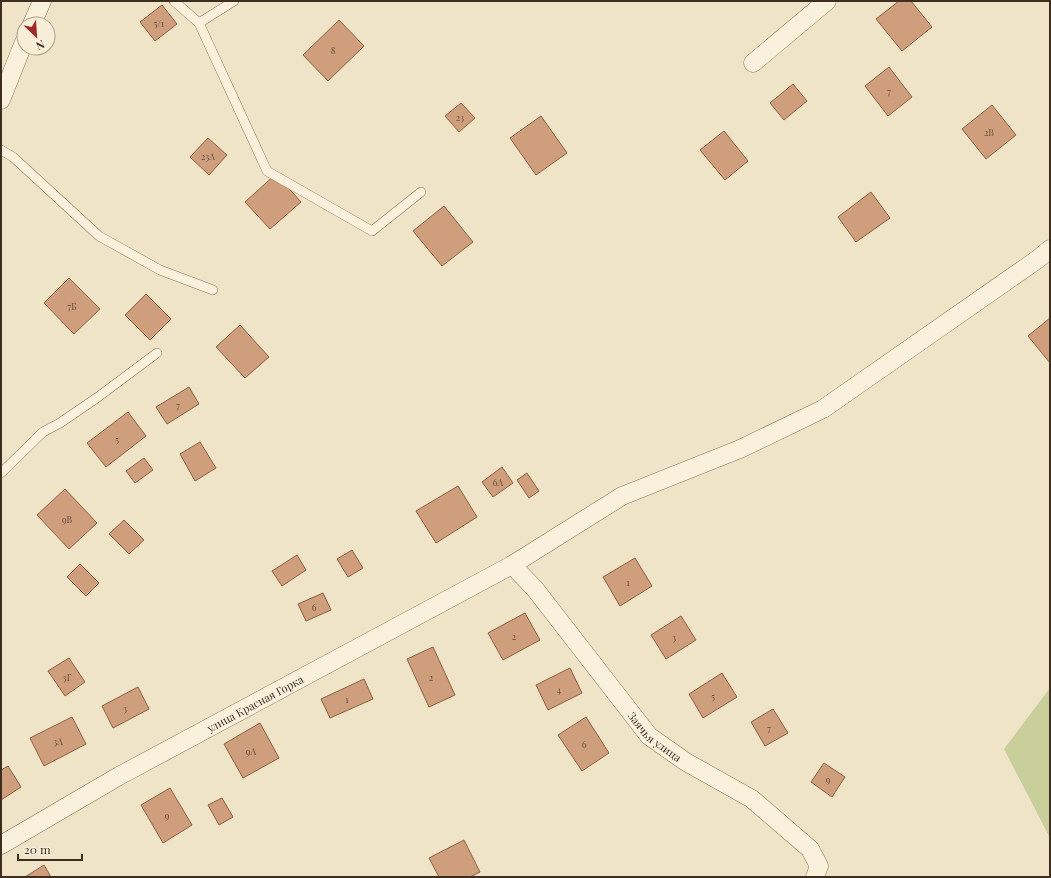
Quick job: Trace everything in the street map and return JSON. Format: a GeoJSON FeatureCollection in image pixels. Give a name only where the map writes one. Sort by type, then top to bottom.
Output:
{"type":"FeatureCollection","features":[{"type":"Feature","properties":{"kind":"street"},"geometry":{"type":"LineString","coordinates":[[35,16],[42,1]]}},
{"type":"Feature","properties":{"kind":"street"},"geometry":{"type":"LineString","coordinates":[[753,63],[827,1]]}},
{"type":"Feature","properties":{"kind":"street"},"geometry":{"type":"LineString","coordinates":[[1,100],[18,56]]}},
{"type":"Feature","properties":{"kind":"street","name":"улица Красная Горка"},"geometry":{"type":"LineString","coordinates":[[1,845],[119,776],[512,565],[622,496],[740,449],[823,409],[1038,259],[1050,249]]}},
{"type":"Feature","properties":{"kind":"street","name":"Заячья улица"},"geometry":{"type":"LineString","coordinates":[[512,565],[535,589],[649,736],[686,762],[752,799],[810,849],[819,866],[815,877]]}},
{"type":"Feature","properties":{"kind":"lane"},"geometry":{"type":"LineString","coordinates":[[174,1],[199,23],[266,171],[372,231],[422,192]]}},
{"type":"Feature","properties":{"kind":"lane"},"geometry":{"type":"LineString","coordinates":[[199,23],[234,1]]}},
{"type":"Feature","properties":{"kind":"lane"},"geometry":{"type":"LineString","coordinates":[[1,150],[13,157],[99,236],[160,270],[213,290]]}},
{"type":"Feature","properties":{"kind":"lane"},"geometry":{"type":"LineString","coordinates":[[1,473],[43,432],[91,402],[157,353]]}},
{"type":"Feature","properties":{"kind":"green space"},"geometry":{"type":"Polygon","coordinates":[[[1050,688],[1050,838],[1004,749],[1050,688]]]}},
{"type":"Feature","properties":{"kind":"building"},"geometry":{"type":"Polygon","coordinates":[[[899,1],[911,1],[932,27],[902,51],[876,19],[899,1]]]}},
{"type":"Feature","properties":{"kind":"building"},"geometry":{"type":"Polygon","coordinates":[[[162,5],[177,24],[155,41],[140,22],[162,5]]]}},
{"type":"Feature","properties":{"kind":"building"},"geometry":{"type":"Polygon","coordinates":[[[339,20],[364,46],[328,81],[303,55],[339,20]]]}},
{"type":"Feature","properties":{"kind":"building"},"geometry":{"type":"Polygon","coordinates":[[[889,67],[912,97],[888,116],[865,86],[889,67]]]}},
{"type":"Feature","properties":{"kind":"building"},"geometry":{"type":"Polygon","coordinates":[[[793,84],[807,101],[784,120],[770,103],[793,84]]]}},
{"type":"Feature","properties":{"kind":"building"},"geometry":{"type":"Polygon","coordinates":[[[461,103],[475,118],[459,132],[445,116],[461,103]]]}},
{"type":"Feature","properties":{"kind":"building"},"geometry":{"type":"Polygon","coordinates":[[[992,105],[1016,135],[986,159],[962,129],[992,105]]]}},
{"type":"Feature","properties":{"kind":"building"},"geometry":{"type":"Polygon","coordinates":[[[541,116],[567,153],[536,175],[510,138],[541,116]]]}},
{"type":"Feature","properties":{"kind":"building"},"geometry":{"type":"Polygon","coordinates":[[[724,131],[748,161],[725,180],[700,150],[724,131]]]}},
{"type":"Feature","properties":{"kind":"building"},"geometry":{"type":"Polygon","coordinates":[[[208,138],[227,155],[209,175],[190,157],[208,138]]]}},
{"type":"Feature","properties":{"kind":"building"},"geometry":{"type":"Polygon","coordinates":[[[276,174],[301,202],[270,229],[245,202],[276,174]]]}},
{"type":"Feature","properties":{"kind":"building"},"geometry":{"type":"Polygon","coordinates":[[[871,192],[890,218],[856,242],[838,217],[871,192]]]}},
{"type":"Feature","properties":{"kind":"building"},"geometry":{"type":"Polygon","coordinates":[[[444,206],[473,242],[442,266],[413,231],[444,206]]]}},
{"type":"Feature","properties":{"kind":"building"},"geometry":{"type":"Polygon","coordinates":[[[69,278],[100,309],[74,334],[44,303],[69,278]]]}},
{"type":"Feature","properties":{"kind":"building"},"geometry":{"type":"Polygon","coordinates":[[[146,294],[171,319],[150,340],[125,315],[146,294]]]}},
{"type":"Feature","properties":{"kind":"building"},"geometry":{"type":"Polygon","coordinates":[[[1050,318],[1050,363],[1028,336],[1050,318]]]}},
{"type":"Feature","properties":{"kind":"building"},"geometry":{"type":"Polygon","coordinates":[[[240,325],[269,357],[245,378],[216,347],[240,325]]]}},
{"type":"Feature","properties":{"kind":"building"},"geometry":{"type":"Polygon","coordinates":[[[189,387],[199,404],[167,424],[156,407],[189,387]]]}},
{"type":"Feature","properties":{"kind":"building"},"geometry":{"type":"Polygon","coordinates":[[[128,412],[146,436],[106,467],[87,443],[128,412]]]}},
{"type":"Feature","properties":{"kind":"building"},"geometry":{"type":"Polygon","coordinates":[[[200,442],[216,468],[195,481],[180,454],[200,442]]]}},
{"type":"Feature","properties":{"kind":"building"},"geometry":{"type":"Polygon","coordinates":[[[144,458],[153,470],[135,483],[126,471],[144,458]]]}},
{"type":"Feature","properties":{"kind":"building"},"geometry":{"type":"Polygon","coordinates":[[[502,467],[513,483],[493,497],[482,482],[502,467]]]}},
{"type":"Feature","properties":{"kind":"building"},"geometry":{"type":"Polygon","coordinates":[[[527,473],[539,491],[529,498],[517,480],[527,473]]]}},
{"type":"Feature","properties":{"kind":"building"},"geometry":{"type":"Polygon","coordinates":[[[458,486],[477,517],[436,543],[416,511],[458,486]]]}},
{"type":"Feature","properties":{"kind":"building"},"geometry":{"type":"Polygon","coordinates":[[[65,489],[97,523],[69,549],[37,515],[65,489]]]}},
{"type":"Feature","properties":{"kind":"building"},"geometry":{"type":"Polygon","coordinates":[[[124,520],[144,540],[129,554],[109,534],[124,520]]]}},
{"type":"Feature","properties":{"kind":"building"},"geometry":{"type":"Polygon","coordinates":[[[352,550],[363,568],[348,577],[337,559],[352,550]]]}},
{"type":"Feature","properties":{"kind":"building"},"geometry":{"type":"Polygon","coordinates":[[[297,555],[306,570],[282,586],[272,571],[297,555]]]}},
{"type":"Feature","properties":{"kind":"building"},"geometry":{"type":"Polygon","coordinates":[[[635,558],[652,586],[620,606],[603,577],[635,558]]]}},
{"type":"Feature","properties":{"kind":"building"},"geometry":{"type":"Polygon","coordinates":[[[80,564],[99,583],[86,596],[67,577],[80,564]]]}},
{"type":"Feature","properties":{"kind":"building"},"geometry":{"type":"Polygon","coordinates":[[[323,593],[331,610],[306,621],[298,604],[323,593]]]}},
{"type":"Feature","properties":{"kind":"building"},"geometry":{"type":"Polygon","coordinates":[[[525,613],[540,640],[503,660],[488,633],[525,613]]]}},
{"type":"Feature","properties":{"kind":"building"},"geometry":{"type":"Polygon","coordinates":[[[681,616],[696,640],[666,659],[651,635],[681,616]]]}},
{"type":"Feature","properties":{"kind":"building"},"geometry":{"type":"Polygon","coordinates":[[[433,647],[455,695],[429,707],[407,659],[433,647]]]}},
{"type":"Feature","properties":{"kind":"building"},"geometry":{"type":"Polygon","coordinates":[[[69,658],[85,682],[65,696],[48,671],[69,658]]]}},
{"type":"Feature","properties":{"kind":"building"},"geometry":{"type":"Polygon","coordinates":[[[570,668],[582,693],[548,710],[536,685],[570,668]]]}},
{"type":"Feature","properties":{"kind":"building"},"geometry":{"type":"Polygon","coordinates":[[[722,673],[737,697],[703,718],[689,694],[722,673]]]}},
{"type":"Feature","properties":{"kind":"building"},"geometry":{"type":"Polygon","coordinates":[[[364,679],[373,699],[330,718],[321,699],[364,679]]]}},
{"type":"Feature","properties":{"kind":"building"},"geometry":{"type":"Polygon","coordinates":[[[138,687],[149,709],[113,728],[102,706],[138,687]]]}},
{"type":"Feature","properties":{"kind":"building"},"geometry":{"type":"Polygon","coordinates":[[[773,709],[788,733],[765,746],[751,722],[773,709]]]}},
{"type":"Feature","properties":{"kind":"building"},"geometry":{"type":"Polygon","coordinates":[[[72,717],[86,744],[44,766],[30,738],[72,717]]]}},
{"type":"Feature","properties":{"kind":"building"},"geometry":{"type":"Polygon","coordinates":[[[586,717],[609,753],[582,771],[558,735],[586,717]]]}},
{"type":"Feature","properties":{"kind":"building"},"geometry":{"type":"Polygon","coordinates":[[[260,723],[279,758],[243,778],[224,744],[260,723]]]}},
{"type":"Feature","properties":{"kind":"building"},"geometry":{"type":"Polygon","coordinates":[[[824,763],[845,777],[832,797],[811,782],[824,763]]]}},
{"type":"Feature","properties":{"kind":"building"},"geometry":{"type":"Polygon","coordinates":[[[8,766],[21,787],[1,800],[1,770],[8,766]]]}},
{"type":"Feature","properties":{"kind":"building"},"geometry":{"type":"Polygon","coordinates":[[[170,788],[192,825],[163,843],[141,805],[170,788]]]}},
{"type":"Feature","properties":{"kind":"building"},"geometry":{"type":"Polygon","coordinates":[[[222,798],[233,817],[219,825],[208,805],[222,798]]]}},
{"type":"Feature","properties":{"kind":"building"},"geometry":{"type":"Polygon","coordinates":[[[464,840],[480,872],[470,877],[439,877],[429,858],[464,840]]]}},
{"type":"Feature","properties":{"kind":"building"},"geometry":{"type":"Polygon","coordinates":[[[44,865],[51,877],[25,877],[44,865]]]}}]}
